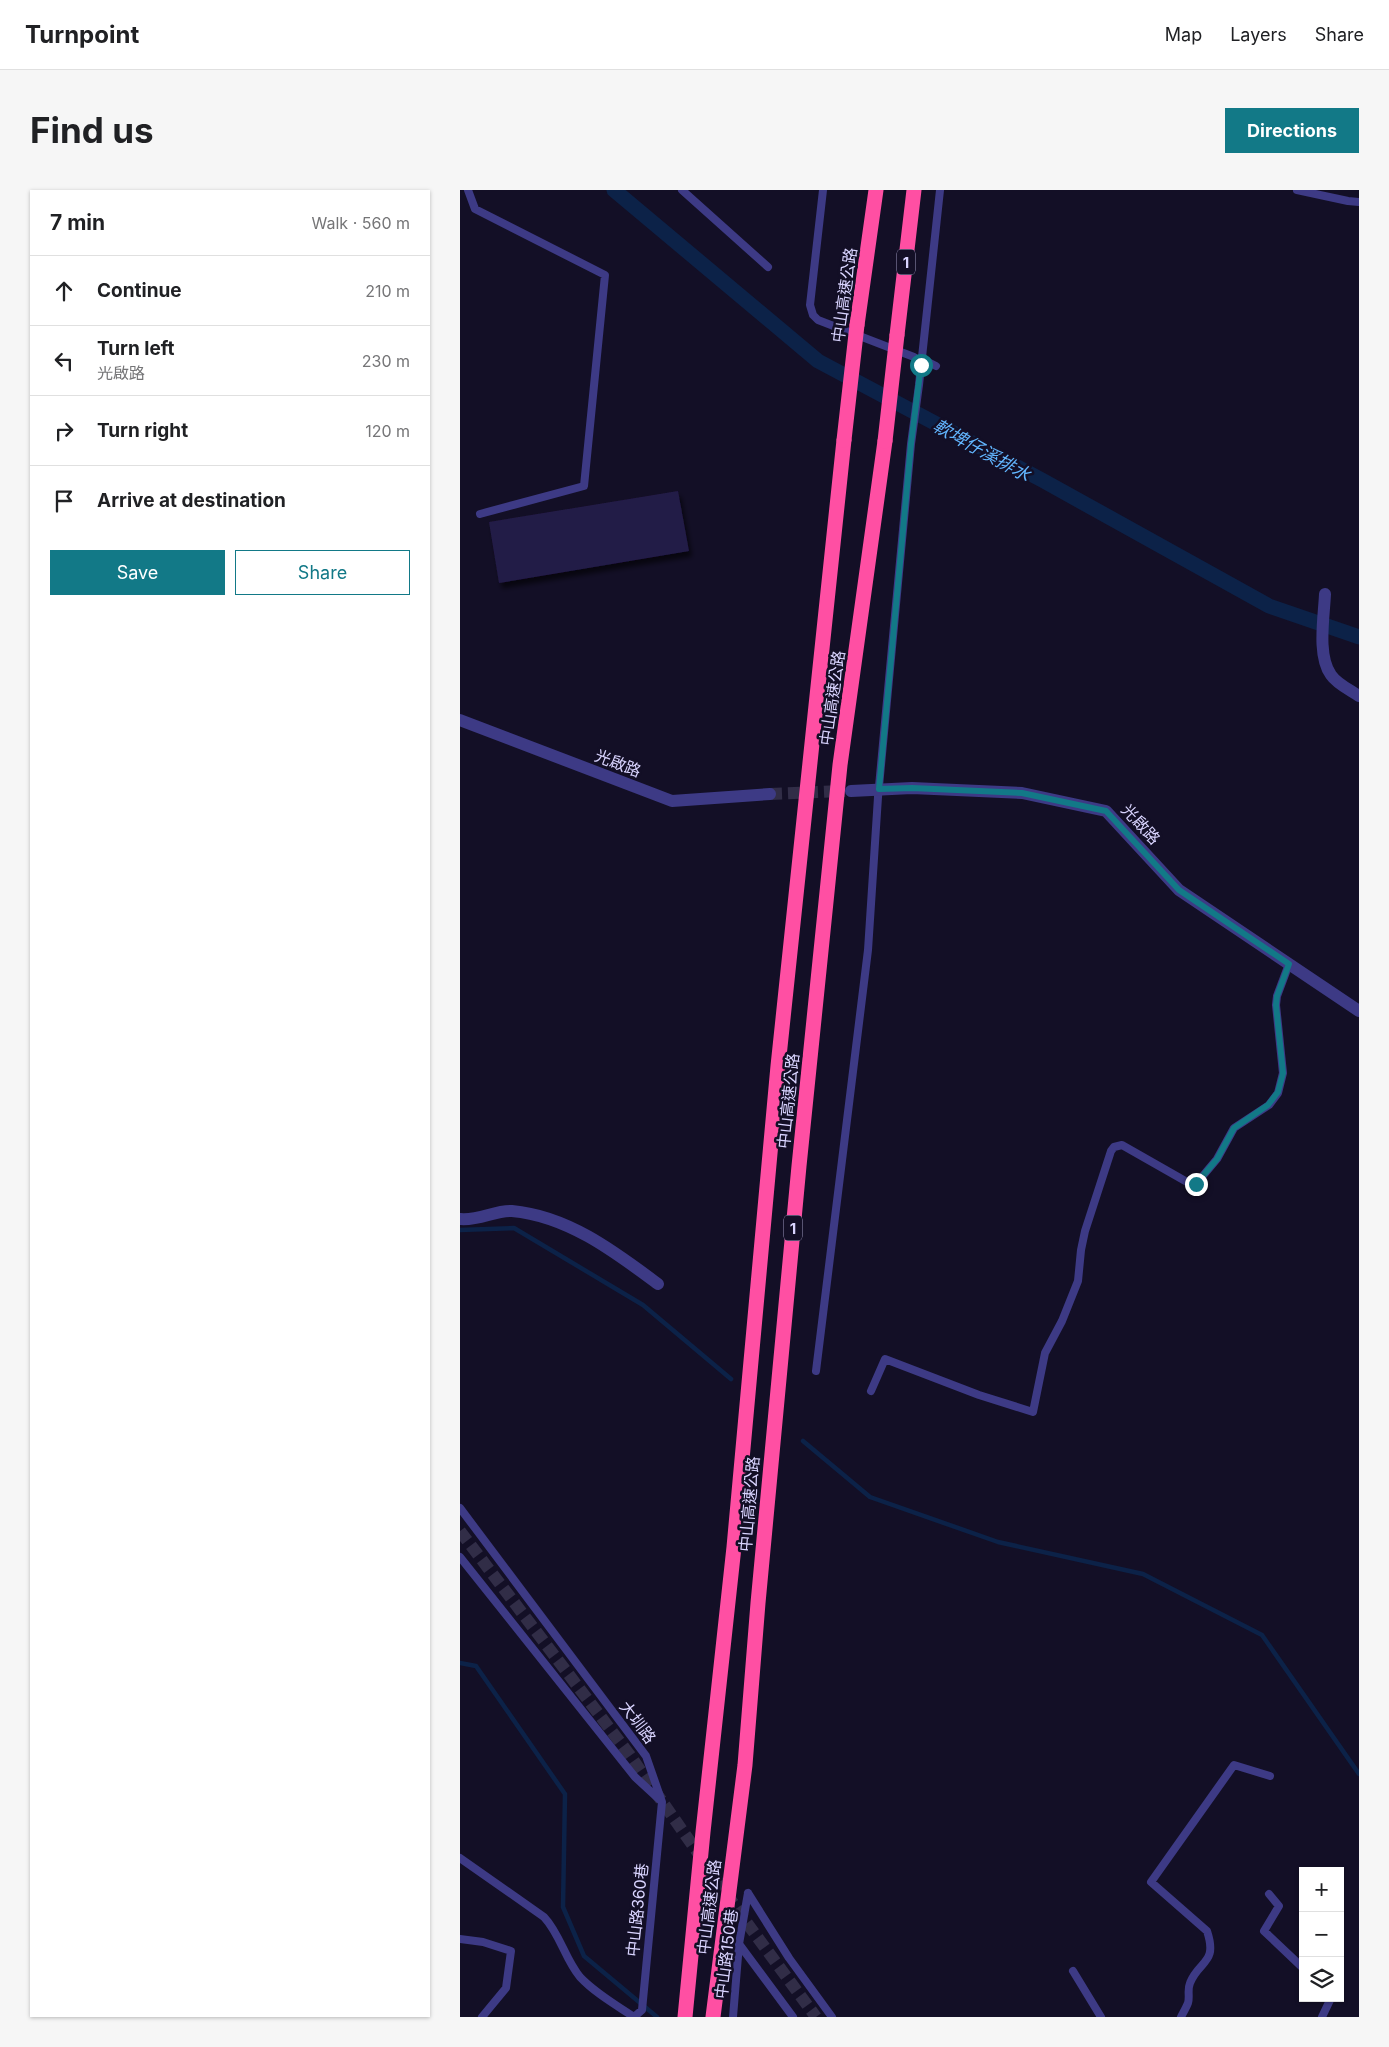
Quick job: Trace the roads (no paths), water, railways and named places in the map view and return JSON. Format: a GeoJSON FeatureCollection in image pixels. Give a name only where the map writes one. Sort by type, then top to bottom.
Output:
{"type":"FeatureCollection","features":[{"type":"Feature","properties":{"kind":"highway","name":"中山高速公路"},"geometry":{"type":"LineString","coordinates":[[685,2017],[735,1538],[790,947],[857,324],[876,190]]}},
{"type":"Feature","properties":{"kind":"highway","name":"中山高速公路"},"geometry":{"type":"LineString","coordinates":[[713,2017],[745,1765],[758,1603],[799,1166],[840,765],[884,441],[914,190]]}},
{"type":"Feature","properties":{"kind":"street"},"geometry":{"type":"LineString","coordinates":[[1325,594],[1323,644],[1326,667],[1332,677],[1359,696]]}},
{"type":"Feature","properties":{"kind":"street","name":"光啟路"},"geometry":{"type":"LineString","coordinates":[[460,720],[672,801],[770,794]]}},
{"type":"Feature","properties":{"kind":"street","name":"光啟路"},"geometry":{"type":"LineString","coordinates":[[851,791],[912,788],[1022,793],[1106,811],[1179,890],[1359,1011]]}},
{"type":"Feature","properties":{"kind":"street"},"geometry":{"type":"LineString","coordinates":[[460,1219],[482,1218],[510,1211],[543,1218],[606,1246],[658,1284]]}},
{"type":"Feature","properties":{"kind":"lane"},"geometry":{"type":"LineString","coordinates":[[468,190],[475,209],[604,275],[584,486],[480,514]]}},
{"type":"Feature","properties":{"kind":"lane"},"geometry":{"type":"LineString","coordinates":[[682,190],[768,267]]}},
{"type":"Feature","properties":{"kind":"lane"},"geometry":{"type":"LineString","coordinates":[[823,190],[810,305],[813,315],[818,320],[914,358]]}},
{"type":"Feature","properties":{"kind":"lane"},"geometry":{"type":"LineString","coordinates":[[816,1371],[868,950],[879,789],[911,444],[940,190]]}},
{"type":"Feature","properties":{"kind":"lane"},"geometry":{"type":"LineString","coordinates":[[1297,190],[1359,202]]}},
{"type":"Feature","properties":{"kind":"lane"},"geometry":{"type":"LineString","coordinates":[[928,362],[936,366]]}},
{"type":"Feature","properties":{"kind":"lane"},"geometry":{"type":"LineString","coordinates":[[872,1391],[885,1358],[979,1395],[1033,1412],[1045,1353],[1062,1321],[1078,1280],[1085,1231],[1111,1151],[1114,1147],[1122,1145],[1187,1182],[1196,1184],[1217,1159],[1234,1128],[1268,1105],[1281,1084],[1283,1073],[1276,1005],[1277,996],[1289,964]]}},
{"type":"Feature","properties":{"kind":"lane","name":"大圳路"},"geometry":{"type":"LineString","coordinates":[[460,1508],[646,1756],[662,1802]]}},
{"type":"Feature","properties":{"kind":"lane"},"geometry":{"type":"LineString","coordinates":[[460,1557],[635,1777],[662,1802]]}},
{"type":"Feature","properties":{"kind":"lane"},"geometry":{"type":"LineString","coordinates":[[1181,2017],[1189,2002],[1190,1983],[1207,1961],[1210,1946],[1209,1938],[1206,1931],[1151,1882],[1234,1765],[1270,1776]]}},
{"type":"Feature","properties":{"kind":"lane","name":"中山路360巷"},"geometry":{"type":"LineString","coordinates":[[634,2017],[642,2010],[662,1802]]}},
{"type":"Feature","properties":{"kind":"lane"},"geometry":{"type":"LineString","coordinates":[[460,1858],[544,1917],[551,1925],[564,1952],[580,1977],[634,2017]]}},
{"type":"Feature","properties":{"kind":"lane","name":"中山路150巷"},"geometry":{"type":"LineString","coordinates":[[733,2017],[739,1944],[748,1893],[789,1958],[832,2017]]}},
{"type":"Feature","properties":{"kind":"lane"},"geometry":{"type":"LineString","coordinates":[[1269,1894],[1279,1906],[1264,1931],[1299,1964]]}},
{"type":"Feature","properties":{"kind":"lane"},"geometry":{"type":"LineString","coordinates":[[460,1939],[483,1942],[511,1951],[506,1988],[482,2017]]}},
{"type":"Feature","properties":{"kind":"lane"},"geometry":{"type":"LineString","coordinates":[[739,1944],[793,2017]]}},
{"type":"Feature","properties":{"kind":"lane"},"geometry":{"type":"LineString","coordinates":[[1072,1971],[1101,2017]]}},
{"type":"Feature","properties":{"kind":"lane"},"geometry":{"type":"LineString","coordinates":[[1322,2017],[1329,2002]]}},
{"type":"Feature","properties":{"kind":"waterway","name":"軟埤仔溪排水"},"geometry":{"type":"LineString","coordinates":[[614,190],[818,361],[1042,480],[1269,606],[1359,637]]}},
{"type":"Feature","properties":{"kind":"waterway"},"geometry":{"type":"LineString","coordinates":[[460,1230],[514,1228],[643,1305],[731,1379]]}},
{"type":"Feature","properties":{"kind":"waterway"},"geometry":{"type":"LineString","coordinates":[[803,1441],[870,1497],[998,1542],[1143,1574],[1262,1635],[1359,1774]]}},
{"type":"Feature","properties":{"kind":"waterway"},"geometry":{"type":"LineString","coordinates":[[460,1663],[476,1666],[565,1794],[563,1907],[584,1956],[657,2017]]}},
{"type":"Feature","properties":{"kind":"tunnel"},"geometry":{"type":"LineString","coordinates":[[770,794],[845,791]]}},
{"type":"Feature","properties":{"kind":"tunnel"},"geometry":{"type":"LineString","coordinates":[[460,1531],[629,1754],[744,1919],[816,2017]]}}]}
